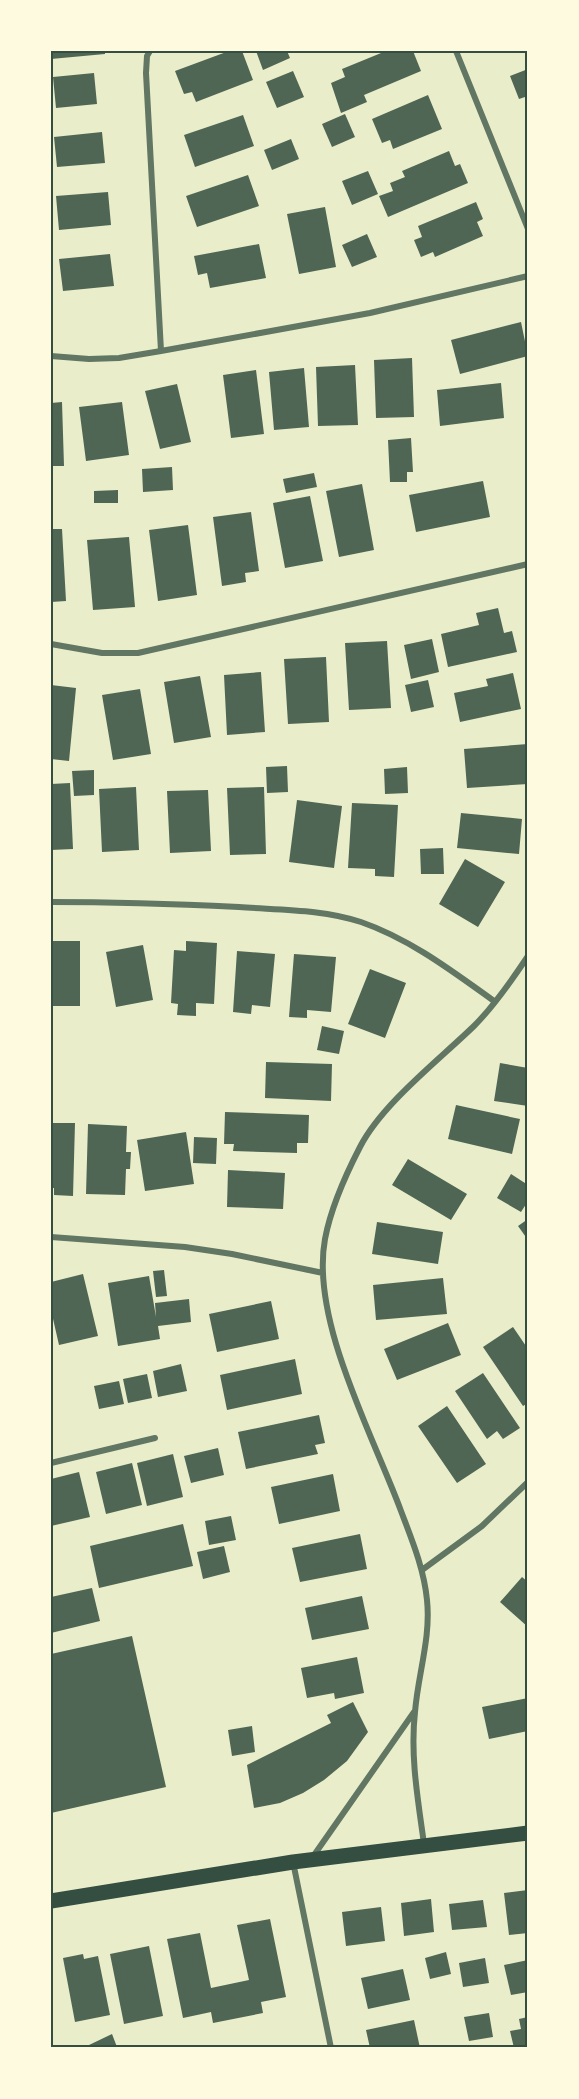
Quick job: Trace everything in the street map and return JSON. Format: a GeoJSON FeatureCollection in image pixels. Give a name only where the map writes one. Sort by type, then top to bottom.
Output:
{"type":"FeatureCollection","features":[{"type":"Feature","properties":{"kind":"main road"},"geometry":{"type":"LineString","coordinates":[[51,1901],[312,1859],[528,1833]]}},
{"type":"Feature","properties":{"kind":"street"},"geometry":{"type":"LineString","coordinates":[[150,51],[147,56],[146,73],[161,351]]}},
{"type":"Feature","properties":{"kind":"street"},"geometry":{"type":"LineString","coordinates":[[456,51],[528,229]]}},
{"type":"Feature","properties":{"kind":"street"},"geometry":{"type":"LineString","coordinates":[[51,356],[89,359],[161,351],[369,314],[528,276]]}},
{"type":"Feature","properties":{"kind":"street"},"geometry":{"type":"LineString","coordinates":[[51,644],[102,653],[138,653],[528,564]]}},
{"type":"Feature","properties":{"kind":"street"},"geometry":{"type":"LineString","coordinates":[[51,902],[187,904],[330,914],[360,921],[425,952],[494,1001]]}},
{"type":"Feature","properties":{"kind":"street"},"geometry":{"type":"LineString","coordinates":[[424,1845],[413,1749],[415,1711],[428,1633],[427,1601],[422,1570],[395,1495],[343,1366],[327,1307],[323,1273],[325,1240],[334,1207],[361,1145],[384,1113],[472,1028],[528,956]]}},
{"type":"Feature","properties":{"kind":"street"},"geometry":{"type":"LineString","coordinates":[[51,1236],[185,1247],[232,1254],[323,1273]]}},
{"type":"Feature","properties":{"kind":"street"},"geometry":{"type":"LineString","coordinates":[[51,1463],[155,1438]]}},
{"type":"Feature","properties":{"kind":"street"},"geometry":{"type":"LineString","coordinates":[[422,1570],[483,1526],[528,1482]]}},
{"type":"Feature","properties":{"kind":"street"},"geometry":{"type":"LineString","coordinates":[[312,1859],[415,1711]]}},
{"type":"Feature","properties":{"kind":"street"},"geometry":{"type":"LineString","coordinates":[[293,1862],[331,2048]]}},
{"type":"Feature","properties":{"kind":"building"},"geometry":{"type":"Polygon","coordinates":[[[51,51],[105,51],[105,54],[51,59],[51,51]]]}},
{"type":"Feature","properties":{"kind":"building"},"geometry":{"type":"Polygon","coordinates":[[[229,51],[242,51],[253,80],[196,102],[192,92],[184,94],[175,71],[229,51]]]}},
{"type":"Feature","properties":{"kind":"building"},"geometry":{"type":"Polygon","coordinates":[[[256,51],[287,51],[290,58],[263,70],[256,51]]]}},
{"type":"Feature","properties":{"kind":"building"},"geometry":{"type":"Polygon","coordinates":[[[386,51],[413,51],[421,71],[364,95],[367,102],[341,113],[331,83],[345,77],[342,69],[386,51]]]}},
{"type":"Feature","properties":{"kind":"building"},"geometry":{"type":"Polygon","coordinates":[[[528,69],[528,96],[519,99],[510,76],[528,69]]]}},
{"type":"Feature","properties":{"kind":"building"},"geometry":{"type":"Polygon","coordinates":[[[293,71],[304,97],[277,108],[266,82],[293,71]]]}},
{"type":"Feature","properties":{"kind":"building"},"geometry":{"type":"Polygon","coordinates":[[[94,73],[97,104],[56,108],[53,77],[94,73]]]}},
{"type":"Feature","properties":{"kind":"building"},"geometry":{"type":"Polygon","coordinates":[[[428,95],[442,129],[393,149],[390,140],[382,143],[372,119],[428,95]]]}},
{"type":"Feature","properties":{"kind":"building"},"geometry":{"type":"Polygon","coordinates":[[[345,114],[355,137],[332,147],[322,124],[345,114]]]}},
{"type":"Feature","properties":{"kind":"building"},"geometry":{"type":"Polygon","coordinates":[[[243,115],[254,146],[195,167],[184,135],[243,115]]]}},
{"type":"Feature","properties":{"kind":"building"},"geometry":{"type":"Polygon","coordinates":[[[102,132],[105,163],[57,167],[54,137],[102,132]]]}},
{"type":"Feature","properties":{"kind":"building"},"geometry":{"type":"Polygon","coordinates":[[[291,139],[299,159],[272,170],[264,150],[291,139]]]}},
{"type":"Feature","properties":{"kind":"building"},"geometry":{"type":"Polygon","coordinates":[[[449,151],[455,166],[460,164],[468,183],[388,217],[379,196],[393,191],[390,183],[405,177],[402,171],[449,151]]]}},
{"type":"Feature","properties":{"kind":"building"},"geometry":{"type":"Polygon","coordinates":[[[368,171],[378,194],[352,205],[342,181],[368,171]]]}},
{"type":"Feature","properties":{"kind":"building"},"geometry":{"type":"Polygon","coordinates":[[[248,175],[259,206],[197,227],[186,196],[248,175]]]}},
{"type":"Feature","properties":{"kind":"building"},"geometry":{"type":"Polygon","coordinates":[[[108,192],[111,225],[59,230],[56,196],[108,192]]]}},
{"type":"Feature","properties":{"kind":"building"},"geometry":{"type":"Polygon","coordinates":[[[476,202],[483,219],[477,222],[483,236],[435,257],[433,252],[421,257],[414,240],[422,237],[418,226],[476,202]]]}},
{"type":"Feature","properties":{"kind":"building"},"geometry":{"type":"Polygon","coordinates":[[[325,207],[336,267],[299,274],[287,214],[325,207]]]}},
{"type":"Feature","properties":{"kind":"building"},"geometry":{"type":"Polygon","coordinates":[[[367,234],[377,257],[352,267],[342,245],[367,234]]]}},
{"type":"Feature","properties":{"kind":"building"},"geometry":{"type":"Polygon","coordinates":[[[259,244],[266,278],[210,288],[207,273],[198,275],[194,256],[259,244]]]}},
{"type":"Feature","properties":{"kind":"building"},"geometry":{"type":"Polygon","coordinates":[[[110,254],[114,286],[63,291],[59,259],[110,254]]]}},
{"type":"Feature","properties":{"kind":"building"},"geometry":{"type":"Polygon","coordinates":[[[521,322],[528,356],[460,374],[451,340],[521,322]]]}},
{"type":"Feature","properties":{"kind":"building"},"geometry":{"type":"Polygon","coordinates":[[[412,358],[414,417],[376,418],[374,360],[412,358]]]}},
{"type":"Feature","properties":{"kind":"building"},"geometry":{"type":"Polygon","coordinates":[[[355,365],[358,425],[318,426],[316,367],[355,365]]]}},
{"type":"Feature","properties":{"kind":"building"},"geometry":{"type":"Polygon","coordinates":[[[304,368],[309,427],[274,430],[269,372],[304,368]]]}},
{"type":"Feature","properties":{"kind":"building"},"geometry":{"type":"Polygon","coordinates":[[[256,370],[264,434],[231,438],[223,375],[256,370]]]}},
{"type":"Feature","properties":{"kind":"building"},"geometry":{"type":"Polygon","coordinates":[[[501,383],[504,418],[440,426],[437,390],[501,383]]]}},
{"type":"Feature","properties":{"kind":"building"},"geometry":{"type":"Polygon","coordinates":[[[177,384],[191,442],[160,449],[145,391],[177,384]]]}},
{"type":"Feature","properties":{"kind":"building"},"geometry":{"type":"Polygon","coordinates":[[[62,402],[64,466],[51,466],[51,403],[62,402]]]}},
{"type":"Feature","properties":{"kind":"building"},"geometry":{"type":"Polygon","coordinates":[[[122,402],[129,455],[86,461],[79,407],[122,402]]]}},
{"type":"Feature","properties":{"kind":"building"},"geometry":{"type":"Polygon","coordinates":[[[411,438],[413,472],[407,472],[407,482],[390,482],[388,440],[411,438]]]}},
{"type":"Feature","properties":{"kind":"building"},"geometry":{"type":"Polygon","coordinates":[[[172,467],[173,490],[143,492],[142,469],[172,467]]]}},
{"type":"Feature","properties":{"kind":"building"},"geometry":{"type":"Polygon","coordinates":[[[314,473],[317,487],[286,493],[283,479],[314,473]]]}},
{"type":"Feature","properties":{"kind":"building"},"geometry":{"type":"Polygon","coordinates":[[[483,481],[490,517],[416,532],[409,495],[483,481]]]}},
{"type":"Feature","properties":{"kind":"building"},"geometry":{"type":"Polygon","coordinates":[[[362,484],[374,550],[339,557],[326,491],[362,484]]]}},
{"type":"Feature","properties":{"kind":"building"},"geometry":{"type":"Polygon","coordinates":[[[118,490],[118,503],[94,503],[94,491],[118,490]]]}},
{"type":"Feature","properties":{"kind":"building"},"geometry":{"type":"Polygon","coordinates":[[[310,496],[323,561],[285,568],[273,503],[310,496]]]}},
{"type":"Feature","properties":{"kind":"building"},"geometry":{"type":"Polygon","coordinates":[[[251,512],[259,571],[245,573],[246,582],[222,586],[213,517],[251,512]]]}},
{"type":"Feature","properties":{"kind":"building"},"geometry":{"type":"Polygon","coordinates":[[[188,525],[197,595],[158,601],[149,530],[188,525]]]}},
{"type":"Feature","properties":{"kind":"building"},"geometry":{"type":"Polygon","coordinates":[[[51,529],[62,529],[66,601],[51,602],[51,529]]]}},
{"type":"Feature","properties":{"kind":"building"},"geometry":{"type":"Polygon","coordinates":[[[129,537],[135,607],[93,610],[87,540],[129,537]]]}},
{"type":"Feature","properties":{"kind":"building"},"geometry":{"type":"Polygon","coordinates":[[[498,608],[504,633],[512,631],[517,652],[448,667],[441,634],[479,625],[476,613],[498,608]]]}},
{"type":"Feature","properties":{"kind":"building"},"geometry":{"type":"Polygon","coordinates":[[[432,639],[439,672],[411,679],[404,645],[432,639]]]}},
{"type":"Feature","properties":{"kind":"building"},"geometry":{"type":"Polygon","coordinates":[[[387,641],[391,708],[349,710],[345,643],[387,641]]]}},
{"type":"Feature","properties":{"kind":"building"},"geometry":{"type":"Polygon","coordinates":[[[326,657],[329,722],[288,724],[284,659],[326,657]]]}},
{"type":"Feature","properties":{"kind":"building"},"geometry":{"type":"Polygon","coordinates":[[[261,672],[265,732],[227,735],[224,675],[261,672]]]}},
{"type":"Feature","properties":{"kind":"building"},"geometry":{"type":"Polygon","coordinates":[[[513,673],[521,709],[460,722],[454,693],[488,686],[486,679],[513,673]]]}},
{"type":"Feature","properties":{"kind":"building"},"geometry":{"type":"Polygon","coordinates":[[[200,676],[211,737],[174,743],[164,682],[200,676]]]}},
{"type":"Feature","properties":{"kind":"building"},"geometry":{"type":"Polygon","coordinates":[[[428,680],[434,707],[411,712],[405,685],[428,680]]]}},
{"type":"Feature","properties":{"kind":"building"},"geometry":{"type":"Polygon","coordinates":[[[51,685],[76,688],[69,761],[51,759],[51,685]]]}},
{"type":"Feature","properties":{"kind":"building"},"geometry":{"type":"Polygon","coordinates":[[[140,689],[151,754],[113,760],[102,695],[140,689]]]}},
{"type":"Feature","properties":{"kind":"building"},"geometry":{"type":"Polygon","coordinates":[[[528,744],[528,784],[467,788],[464,749],[528,744]]]}},
{"type":"Feature","properties":{"kind":"building"},"geometry":{"type":"Polygon","coordinates":[[[287,766],[288,792],[267,793],[266,767],[287,766]]]}},
{"type":"Feature","properties":{"kind":"building"},"geometry":{"type":"Polygon","coordinates":[[[407,767],[408,793],[385,794],[384,769],[407,767]]]}},
{"type":"Feature","properties":{"kind":"building"},"geometry":{"type":"Polygon","coordinates":[[[94,770],[94,795],[74,796],[72,771],[94,770]]]}},
{"type":"Feature","properties":{"kind":"building"},"geometry":{"type":"Polygon","coordinates":[[[70,783],[73,849],[51,850],[51,784],[70,783]]]}},
{"type":"Feature","properties":{"kind":"building"},"geometry":{"type":"Polygon","coordinates":[[[136,787],[139,850],[102,852],[99,789],[136,787]]]}},
{"type":"Feature","properties":{"kind":"building"},"geometry":{"type":"Polygon","coordinates":[[[264,787],[266,854],[230,855],[227,788],[264,787]]]}},
{"type":"Feature","properties":{"kind":"building"},"geometry":{"type":"Polygon","coordinates":[[[208,790],[211,851],[170,853],[167,791],[208,790]]]}},
{"type":"Feature","properties":{"kind":"building"},"geometry":{"type":"Polygon","coordinates":[[[297,800],[342,806],[334,868],[289,862],[297,800]]]}},
{"type":"Feature","properties":{"kind":"building"},"geometry":{"type":"Polygon","coordinates":[[[352,803],[398,805],[394,877],[375,876],[375,869],[348,868],[352,803]]]}},
{"type":"Feature","properties":{"kind":"building"},"geometry":{"type":"Polygon","coordinates":[[[461,813],[522,819],[519,854],[457,848],[461,813]]]}},
{"type":"Feature","properties":{"kind":"building"},"geometry":{"type":"Polygon","coordinates":[[[443,848],[444,874],[421,874],[420,849],[443,848]]]}},
{"type":"Feature","properties":{"kind":"building"},"geometry":{"type":"Polygon","coordinates":[[[465,859],[505,882],[478,927],[439,904],[465,859]]]}},
{"type":"Feature","properties":{"kind":"building"},"geometry":{"type":"Polygon","coordinates":[[[51,941],[80,941],[80,1006],[51,1006],[51,941]]]}},
{"type":"Feature","properties":{"kind":"building"},"geometry":{"type":"Polygon","coordinates":[[[186,941],[217,943],[214,1004],[196,1003],[196,1016],[177,1015],[178,1004],[171,1003],[174,950],[186,951],[186,941]]]}},
{"type":"Feature","properties":{"kind":"building"},"geometry":{"type":"Polygon","coordinates":[[[143,945],[153,1000],[116,1007],[106,952],[143,945]]]}},
{"type":"Feature","properties":{"kind":"building"},"geometry":{"type":"Polygon","coordinates":[[[237,951],[275,954],[270,1007],[252,1005],[251,1014],[233,1012],[237,951]]]}},
{"type":"Feature","properties":{"kind":"building"},"geometry":{"type":"Polygon","coordinates":[[[294,954],[336,957],[331,1012],[307,1010],[307,1018],[289,1017],[294,954]]]}},
{"type":"Feature","properties":{"kind":"building"},"geometry":{"type":"Polygon","coordinates":[[[370,969],[406,983],[385,1038],[348,1024],[370,969]]]}},
{"type":"Feature","properties":{"kind":"building"},"geometry":{"type":"Polygon","coordinates":[[[322,1026],[344,1031],[339,1054],[317,1050],[322,1026]]]}},
{"type":"Feature","properties":{"kind":"building"},"geometry":{"type":"Polygon","coordinates":[[[266,1062],[332,1064],[331,1101],[265,1098],[266,1062]]]}},
{"type":"Feature","properties":{"kind":"building"},"geometry":{"type":"Polygon","coordinates":[[[500,1063],[528,1068],[528,1106],[494,1101],[500,1063]]]}},
{"type":"Feature","properties":{"kind":"building"},"geometry":{"type":"Polygon","coordinates":[[[456,1105],[520,1119],[512,1154],[448,1139],[456,1105]]]}},
{"type":"Feature","properties":{"kind":"building"},"geometry":{"type":"Polygon","coordinates":[[[225,1112],[309,1115],[308,1143],[297,1143],[297,1153],[233,1151],[234,1144],[224,1144],[225,1112]]]}},
{"type":"Feature","properties":{"kind":"building"},"geometry":{"type":"Polygon","coordinates":[[[51,1123],[75,1123],[73,1196],[54,1195],[54,1188],[51,1188],[51,1123]]]}},
{"type":"Feature","properties":{"kind":"building"},"geometry":{"type":"Polygon","coordinates":[[[88,1124],[127,1126],[126,1152],[131,1152],[130,1169],[126,1169],[125,1195],[86,1194],[88,1124]]]}},
{"type":"Feature","properties":{"kind":"building"},"geometry":{"type":"Polygon","coordinates":[[[186,1132],[194,1184],[145,1191],[137,1140],[186,1132]]]}},
{"type":"Feature","properties":{"kind":"building"},"geometry":{"type":"Polygon","coordinates":[[[194,1137],[217,1138],[216,1164],[193,1163],[194,1137]]]}},
{"type":"Feature","properties":{"kind":"building"},"geometry":{"type":"Polygon","coordinates":[[[408,1159],[467,1194],[451,1220],[392,1185],[408,1159]]]}},
{"type":"Feature","properties":{"kind":"building"},"geometry":{"type":"Polygon","coordinates":[[[228,1170],[285,1173],[283,1209],[227,1207],[228,1170]]]}},
{"type":"Feature","properties":{"kind":"building"},"geometry":{"type":"Polygon","coordinates":[[[511,1174],[528,1185],[528,1201],[521,1212],[497,1198],[511,1174]]]}},
{"type":"Feature","properties":{"kind":"building"},"geometry":{"type":"Polygon","coordinates":[[[528,1219],[528,1240],[518,1226],[528,1219]]]}},
{"type":"Feature","properties":{"kind":"building"},"geometry":{"type":"Polygon","coordinates":[[[377,1222],[443,1232],[438,1264],[372,1254],[377,1222]]]}},
{"type":"Feature","properties":{"kind":"building"},"geometry":{"type":"Polygon","coordinates":[[[164,1270],[167,1296],[156,1297],[153,1271],[164,1270]]]}},
{"type":"Feature","properties":{"kind":"building"},"geometry":{"type":"Polygon","coordinates":[[[83,1274],[98,1336],[59,1345],[51,1310],[51,1282],[83,1274]]]}},
{"type":"Feature","properties":{"kind":"building"},"geometry":{"type":"Polygon","coordinates":[[[149,1276],[156,1317],[155,1303],[189,1299],[191,1322],[158,1326],[160,1339],[118,1346],[108,1283],[149,1276]]]}},
{"type":"Feature","properties":{"kind":"building"},"geometry":{"type":"Polygon","coordinates":[[[443,1278],[447,1314],[376,1320],[373,1285],[443,1278]]]}},
{"type":"Feature","properties":{"kind":"building"},"geometry":{"type":"Polygon","coordinates":[[[271,1301],[279,1339],[217,1352],[209,1314],[271,1301]]]}},
{"type":"Feature","properties":{"kind":"building"},"geometry":{"type":"Polygon","coordinates":[[[448,1323],[461,1355],[397,1380],[384,1349],[448,1323]]]}},
{"type":"Feature","properties":{"kind":"building"},"geometry":{"type":"Polygon","coordinates":[[[513,1327],[528,1349],[528,1403],[523,1406],[483,1347],[513,1327]]]}},
{"type":"Feature","properties":{"kind":"building"},"geometry":{"type":"Polygon","coordinates":[[[295,1359],[302,1394],[227,1410],[220,1375],[295,1359]]]}},
{"type":"Feature","properties":{"kind":"building"},"geometry":{"type":"Polygon","coordinates":[[[181,1364],[187,1391],[158,1397],[153,1371],[181,1364]]]}},
{"type":"Feature","properties":{"kind":"building"},"geometry":{"type":"Polygon","coordinates":[[[483,1373],[520,1428],[503,1439],[497,1431],[487,1439],[455,1391],[483,1373]]]}},
{"type":"Feature","properties":{"kind":"building"},"geometry":{"type":"Polygon","coordinates":[[[147,1374],[152,1398],[128,1403],[123,1379],[147,1374]]]}},
{"type":"Feature","properties":{"kind":"building"},"geometry":{"type":"Polygon","coordinates":[[[119,1381],[124,1404],[99,1409],[94,1386],[119,1381]]]}},
{"type":"Feature","properties":{"kind":"building"},"geometry":{"type":"Polygon","coordinates":[[[447,1406],[486,1464],[457,1483],[418,1426],[447,1406]]]}},
{"type":"Feature","properties":{"kind":"building"},"geometry":{"type":"Polygon","coordinates":[[[319,1415],[325,1443],[315,1445],[318,1454],[246,1469],[238,1432],[319,1415]]]}},
{"type":"Feature","properties":{"kind":"building"},"geometry":{"type":"Polygon","coordinates":[[[218,1448],[224,1475],[191,1483],[184,1456],[218,1448]]]}},
{"type":"Feature","properties":{"kind":"building"},"geometry":{"type":"Polygon","coordinates":[[[173,1454],[183,1497],[147,1506],[137,1463],[173,1454]]]}},
{"type":"Feature","properties":{"kind":"building"},"geometry":{"type":"Polygon","coordinates":[[[132,1463],[142,1505],[106,1514],[96,1472],[132,1463]]]}},
{"type":"Feature","properties":{"kind":"building"},"geometry":{"type":"Polygon","coordinates":[[[79,1472],[90,1517],[51,1526],[51,1479],[79,1472]]]}},
{"type":"Feature","properties":{"kind":"building"},"geometry":{"type":"Polygon","coordinates":[[[333,1474],[340,1511],[279,1524],[271,1487],[333,1474]]]}},
{"type":"Feature","properties":{"kind":"building"},"geometry":{"type":"Polygon","coordinates":[[[231,1516],[236,1540],[209,1545],[205,1521],[231,1516]]]}},
{"type":"Feature","properties":{"kind":"building"},"geometry":{"type":"Polygon","coordinates":[[[183,1524],[193,1566],[99,1588],[90,1546],[183,1524]]]}},
{"type":"Feature","properties":{"kind":"building"},"geometry":{"type":"Polygon","coordinates":[[[360,1534],[367,1569],[300,1582],[292,1548],[360,1534]]]}},
{"type":"Feature","properties":{"kind":"building"},"geometry":{"type":"Polygon","coordinates":[[[224,1546],[230,1572],[203,1579],[197,1552],[224,1546]]]}},
{"type":"Feature","properties":{"kind":"building"},"geometry":{"type":"Polygon","coordinates":[[[522,1577],[528,1582],[528,1627],[500,1602],[522,1577]]]}},
{"type":"Feature","properties":{"kind":"building"},"geometry":{"type":"Polygon","coordinates":[[[92,1588],[100,1621],[51,1633],[51,1597],[92,1588]]]}},
{"type":"Feature","properties":{"kind":"building"},"geometry":{"type":"Polygon","coordinates":[[[362,1596],[369,1629],[312,1640],[305,1608],[362,1596]]]}},
{"type":"Feature","properties":{"kind":"building"},"geometry":{"type":"Polygon","coordinates":[[[132,1636],[166,1787],[51,1813],[51,1654],[132,1636]]]}},
{"type":"Feature","properties":{"kind":"building"},"geometry":{"type":"Polygon","coordinates":[[[357,1657],[364,1693],[335,1699],[334,1693],[307,1698],[301,1668],[357,1657]]]}},
{"type":"Feature","properties":{"kind":"building"},"geometry":{"type":"Polygon","coordinates":[[[528,1698],[528,1731],[489,1739],[482,1707],[528,1698]]]}},
{"type":"Feature","properties":{"kind":"building"},"geometry":{"type":"Polygon","coordinates":[[[353,1702],[368,1732],[347,1761],[324,1780],[303,1793],[280,1803],[254,1808],[247,1765],[331,1723],[327,1715],[353,1702]]]}},
{"type":"Feature","properties":{"kind":"building"},"geometry":{"type":"Polygon","coordinates":[[[252,1726],[255,1752],[232,1756],[228,1730],[252,1726]]]}},
{"type":"Feature","properties":{"kind":"building"},"geometry":{"type":"Polygon","coordinates":[[[528,1890],[528,1933],[509,1935],[504,1893],[528,1890]]]}},
{"type":"Feature","properties":{"kind":"building"},"geometry":{"type":"Polygon","coordinates":[[[431,1899],[434,1932],[404,1936],[401,1903],[431,1899]]]}},
{"type":"Feature","properties":{"kind":"building"},"geometry":{"type":"Polygon","coordinates":[[[483,1900],[487,1927],[452,1930],[449,1904],[483,1900]]]}},
{"type":"Feature","properties":{"kind":"building"},"geometry":{"type":"Polygon","coordinates":[[[381,1907],[385,1941],[346,1946],[342,1912],[381,1907]]]}},
{"type":"Feature","properties":{"kind":"building"},"geometry":{"type":"Polygon","coordinates":[[[270,1919],[286,1997],[261,2002],[263,2013],[213,2023],[211,2012],[183,2018],[167,1939],[200,1933],[211,1988],[249,1980],[237,1925],[270,1919]]]}},
{"type":"Feature","properties":{"kind":"building"},"geometry":{"type":"Polygon","coordinates":[[[149,1946],[163,2016],[124,2024],[110,1954],[149,1946]]]}},
{"type":"Feature","properties":{"kind":"building"},"geometry":{"type":"Polygon","coordinates":[[[446,1952],[451,1974],[430,1979],[425,1958],[446,1952]]]}},
{"type":"Feature","properties":{"kind":"building"},"geometry":{"type":"Polygon","coordinates":[[[83,1954],[84,1959],[98,1956],[110,2015],[75,2022],[63,1958],[83,1954]]]}},
{"type":"Feature","properties":{"kind":"building"},"geometry":{"type":"Polygon","coordinates":[[[485,1958],[489,1983],[463,1987],[459,1963],[485,1958]]]}},
{"type":"Feature","properties":{"kind":"building"},"geometry":{"type":"Polygon","coordinates":[[[528,1960],[528,1992],[511,1995],[504,1965],[528,1960]]]}},
{"type":"Feature","properties":{"kind":"building"},"geometry":{"type":"Polygon","coordinates":[[[403,1969],[410,2000],[368,2009],[361,1978],[403,1969]]]}},
{"type":"Feature","properties":{"kind":"building"},"geometry":{"type":"Polygon","coordinates":[[[489,2013],[493,2037],[469,2041],[464,2017],[489,2013]]]}},
{"type":"Feature","properties":{"kind":"building"},"geometry":{"type":"Polygon","coordinates":[[[528,2017],[528,2048],[514,2048],[510,2031],[521,2029],[519,2019],[528,2017]]]}},
{"type":"Feature","properties":{"kind":"building"},"geometry":{"type":"Polygon","coordinates":[[[414,2020],[420,2048],[370,2048],[366,2030],[414,2020]]]}},
{"type":"Feature","properties":{"kind":"building"},"geometry":{"type":"Polygon","coordinates":[[[112,2034],[117,2047],[90,2048],[89,2045],[112,2034]]]}}]}
